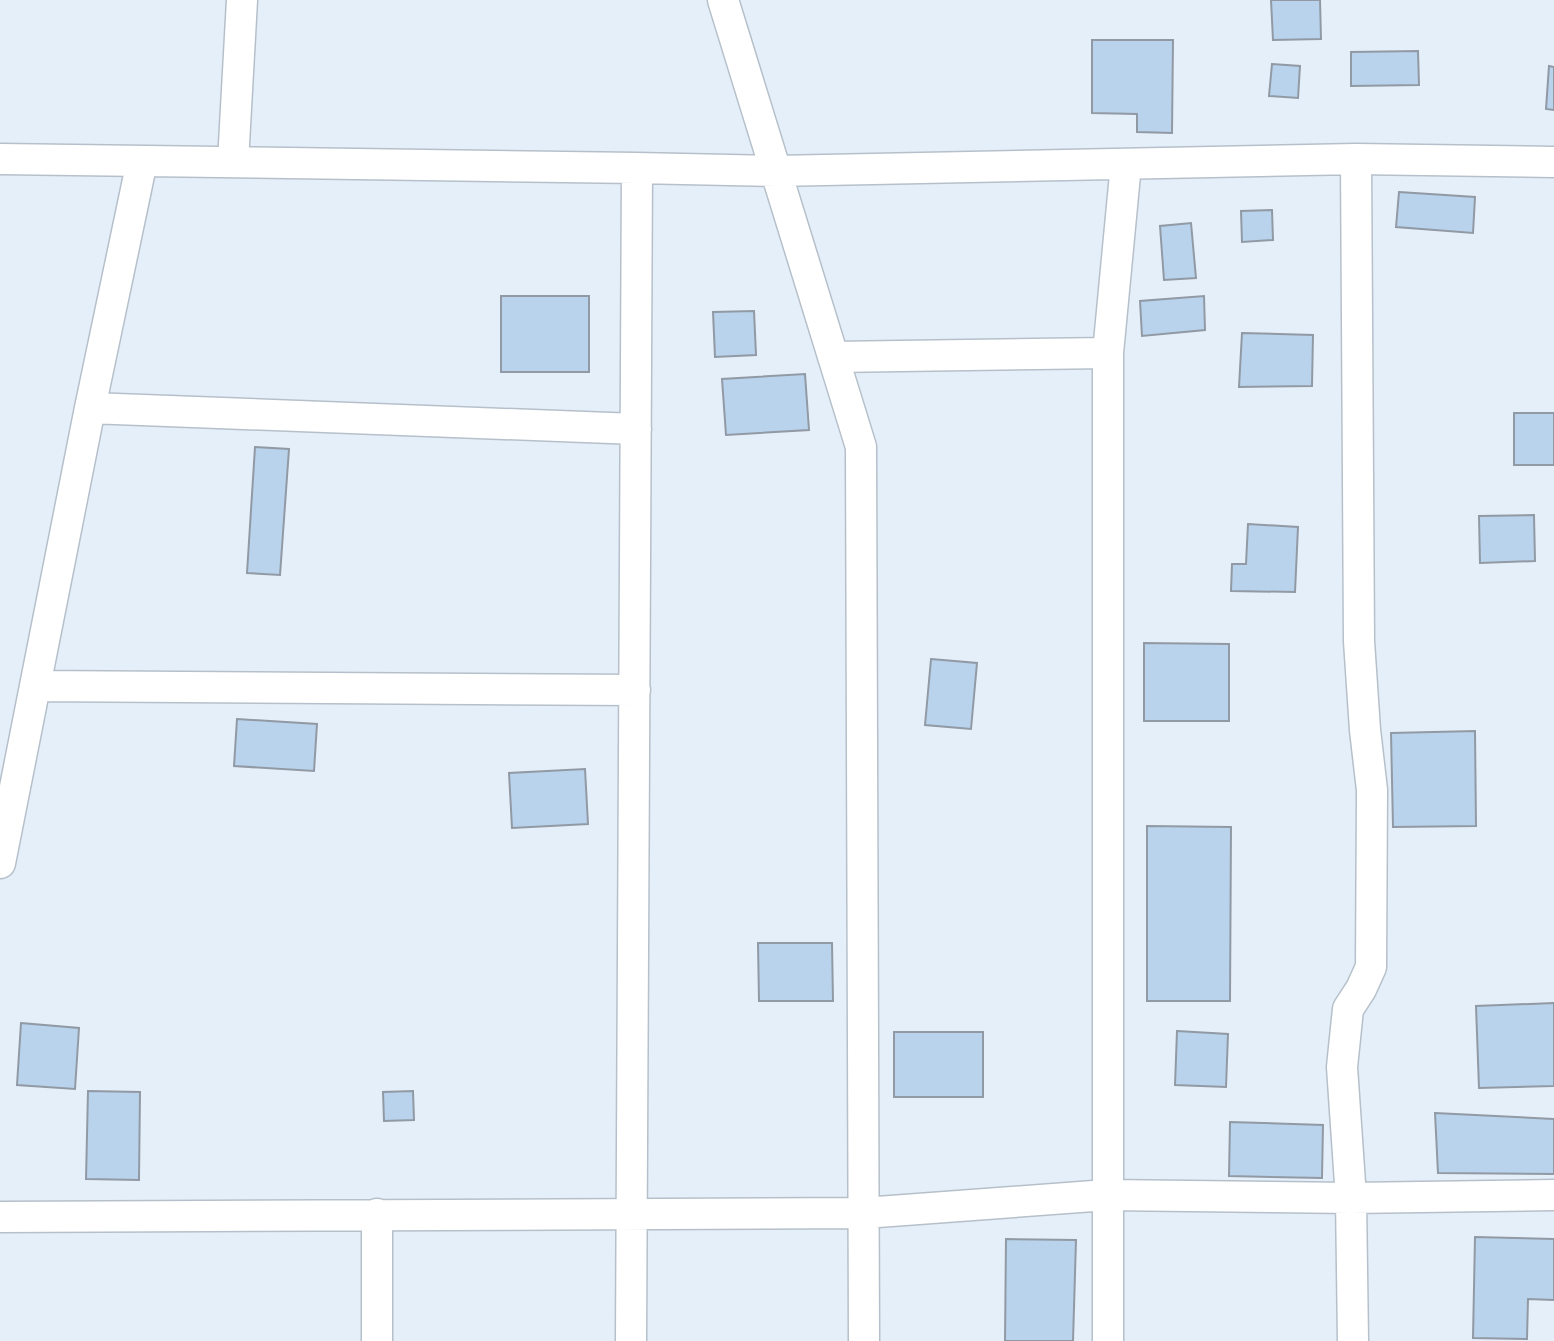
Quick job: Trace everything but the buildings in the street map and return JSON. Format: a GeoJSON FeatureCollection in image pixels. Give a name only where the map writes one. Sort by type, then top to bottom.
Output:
{"type":"FeatureCollection","features":[{"type":"Feature","properties":{"kind":"street"},"geometry":{"type":"LineString","coordinates":[[233,162],[242,0]]}},
{"type":"Feature","properties":{"kind":"street"},"geometry":{"type":"LineString","coordinates":[[723,0],[861,447],[864,1341]]}},
{"type":"Feature","properties":{"kind":"street"},"geometry":{"type":"LineString","coordinates":[[0,159],[776,171],[1356,159],[1554,162]]}},
{"type":"Feature","properties":{"kind":"street"},"geometry":{"type":"LineString","coordinates":[[1353,1341],[1351,1198],[1342,1067],[1348,1009],[1371,967],[1372,845],[1372,790],[1359,641],[1356,159]]}},
{"type":"Feature","properties":{"kind":"street"},"geometry":{"type":"LineString","coordinates":[[0,863],[142,161]]}},
{"type":"Feature","properties":{"kind":"street"},"geometry":{"type":"LineString","coordinates":[[1108,1341],[1108,353],[1126,164]]}},
{"type":"Feature","properties":{"kind":"street"},"geometry":{"type":"LineString","coordinates":[[631,1341],[637,168]]}},
{"type":"Feature","properties":{"kind":"street"},"geometry":{"type":"LineString","coordinates":[[833,357],[1108,353]]}},
{"type":"Feature","properties":{"kind":"street"},"geometry":{"type":"LineString","coordinates":[[90,408],[636,429]]}},
{"type":"Feature","properties":{"kind":"street"},"geometry":{"type":"LineString","coordinates":[[35,686],[635,690]]}},
{"type":"Feature","properties":{"kind":"street"},"geometry":{"type":"LineString","coordinates":[[0,1217],[863,1213],[1107,1195],[1351,1198],[1554,1195]]}},
{"type":"Feature","properties":{"kind":"street"},"geometry":{"type":"LineString","coordinates":[[377,1214],[377,1341]]}}]}
